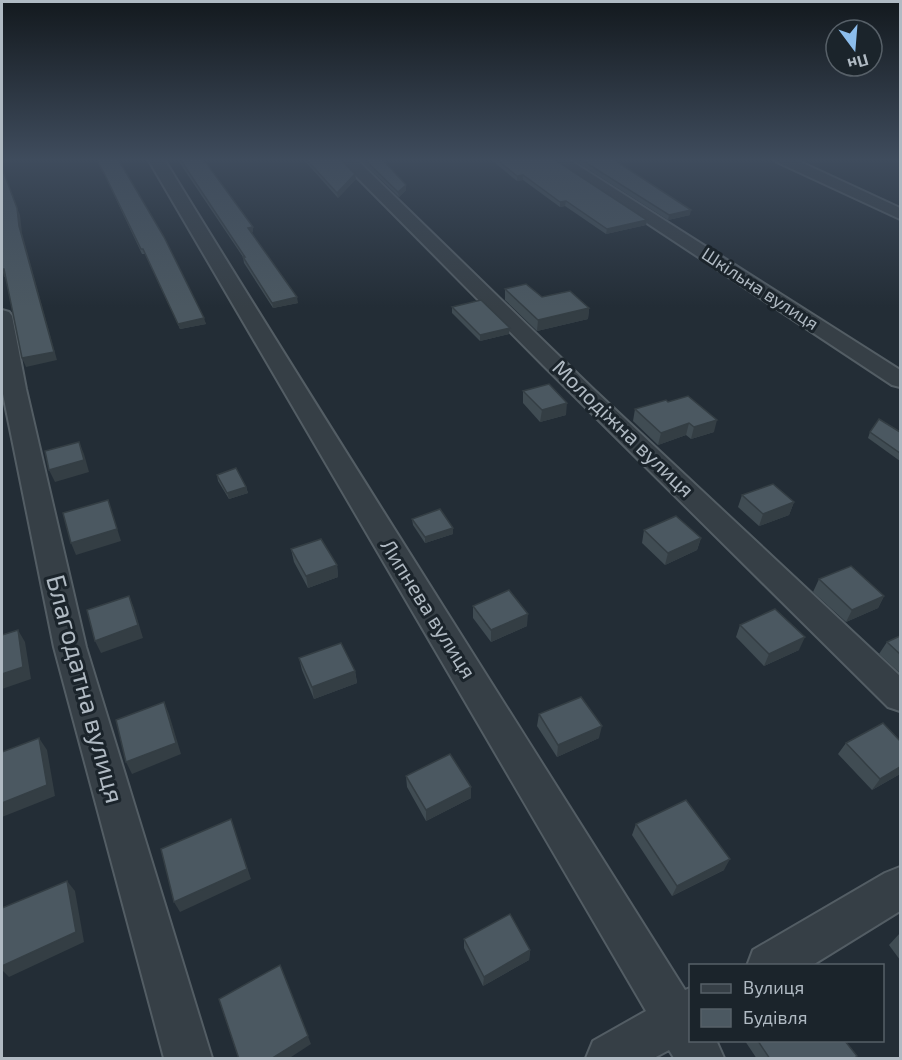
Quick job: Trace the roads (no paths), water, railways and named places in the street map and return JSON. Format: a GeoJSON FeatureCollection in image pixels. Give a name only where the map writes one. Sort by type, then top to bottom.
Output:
{"type":"FeatureCollection","features":[{"type":"Feature","properties":{"kind":"street","name":"Липнева вулиця"},"geometry":{"type":"LineString","coordinates":[[186,208],[331,452],[684,1016]]}},
{"type":"Feature","properties":{"kind":"street","name":"Молодіжна вулиця"},"geometry":{"type":"LineString","coordinates":[[397,208],[611,419],[719,520],[900,697]]}},
{"type":"Feature","properties":{"kind":"street","name":"Шкільна вулиця"},"geometry":{"type":"LineString","coordinates":[[635,208],[900,380]]}},
{"type":"Feature","properties":{"kind":"street","name":"Благодатна вулиця"},"geometry":{"type":"LineString","coordinates":[[2,316],[14,389],[70,647],[188,1059]]}},
{"type":"Feature","properties":{"kind":"street"},"geometry":{"type":"LineString","coordinates":[[772,964],[900,888]]}},
{"type":"Feature","properties":{"kind":"street"},"geometry":{"type":"LineString","coordinates":[[610,1059],[684,1016]]}},
{"type":"Feature","properties":{"kind":"street","name":"Липнева вулиця"},"geometry":{"type":"LineString","coordinates":[[694,1042],[700,1059]]}}]}
